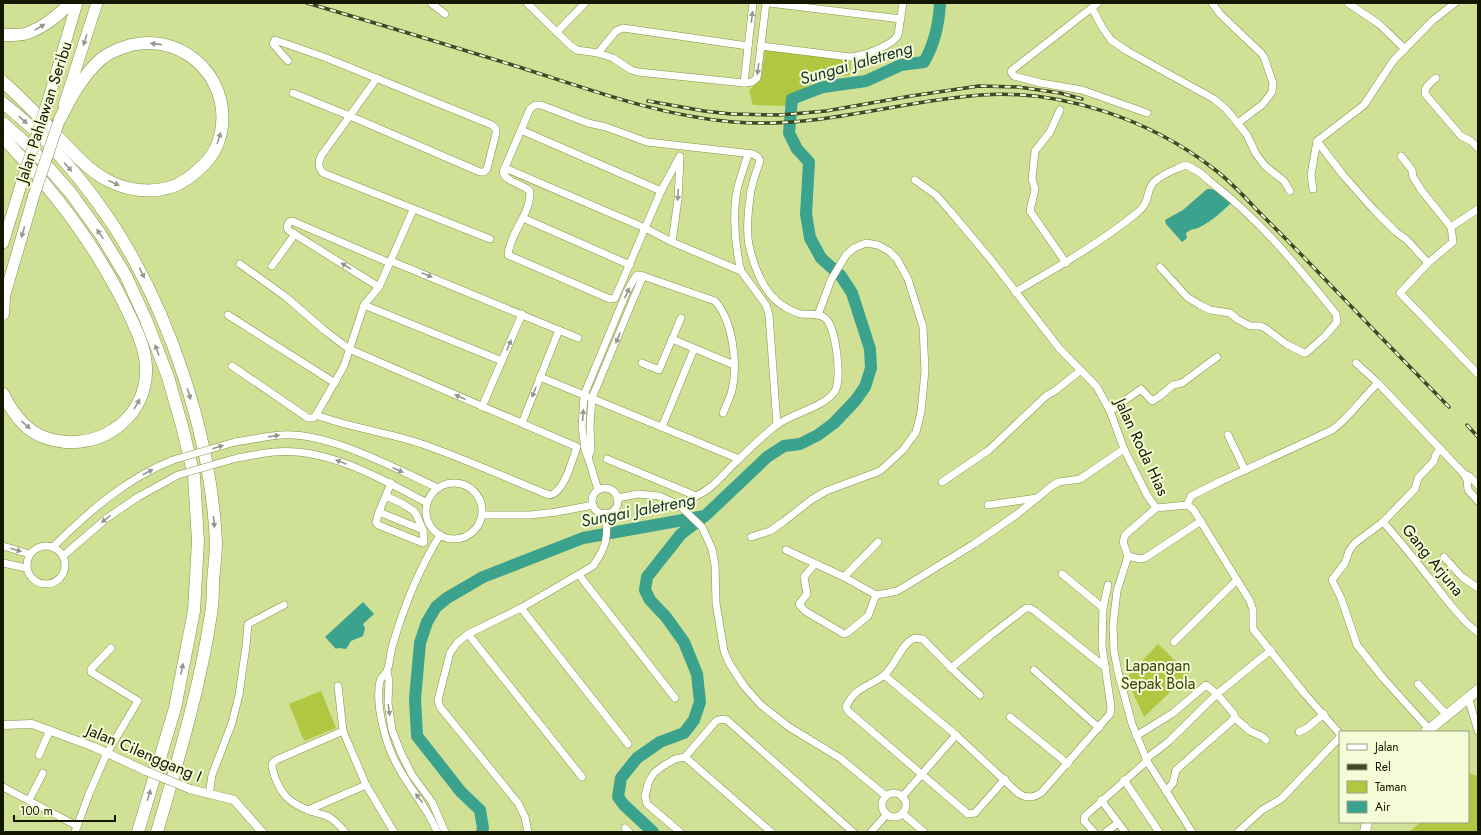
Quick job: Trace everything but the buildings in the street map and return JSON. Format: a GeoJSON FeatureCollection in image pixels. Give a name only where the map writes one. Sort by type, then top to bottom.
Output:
{"type":"FeatureCollection","features":[{"type":"Feature","properties":{"kind":"highway"},"geometry":{"type":"LineString","coordinates":[[3,35],[19,35],[28,33],[52,19],[70,3]]}},
{"type":"Feature","properties":{"kind":"highway"},"geometry":{"type":"LineString","coordinates":[[3,82],[95,172],[122,187],[143,191],[164,189],[182,183],[198,171],[210,158],[218,141],[223,123],[221,101],[216,86],[207,72],[192,56],[175,48],[156,42],[137,44],[121,48],[102,58],[86,75],[72,96],[59,121]]}},
{"type":"Feature","properties":{"kind":"highway"},"geometry":{"type":"LineString","coordinates":[[3,102],[42,137],[82,182],[114,226],[140,269],[160,314],[182,373],[197,422],[209,473],[216,543],[211,613],[191,712],[157,832]]}},
{"type":"Feature","properties":{"kind":"highway"},"geometry":{"type":"LineString","coordinates":[[3,123],[31,148],[70,192],[101,235],[126,276],[146,320],[168,377],[194,476],[198,541],[194,611],[175,708],[138,832]]}},
{"type":"Feature","properties":{"kind":"highway"},"geometry":{"type":"LineString","coordinates":[[3,138],[34,170],[58,199],[102,262],[121,297],[136,330],[144,350],[146,366],[145,385],[140,401],[130,416],[115,430],[98,438],[79,442],[61,442],[40,436],[25,425],[11,410],[3,394]]}},
{"type":"Feature","properties":{"kind":"highway"},"geometry":{"type":"LineString","coordinates":[[3,300],[3,314]]}},
{"type":"Feature","properties":{"kind":"main road","name":"Jalan Pahlawan Seribu"},"geometry":{"type":"LineString","coordinates":[[3,243],[77,3]]}},
{"type":"Feature","properties":{"kind":"main road","name":"Jalan Pahlawan Seribu"},"geometry":{"type":"LineString","coordinates":[[3,300],[34,195],[97,3]]}},
{"type":"Feature","properties":{"kind":"main road"},"geometry":{"type":"LineString","coordinates":[[1427,731],[1478,690]]}},
{"type":"Feature","properties":{"kind":"street"},"geometry":{"type":"LineString","coordinates":[[431,3],[445,14]]}},
{"type":"Feature","properties":{"kind":"street"},"geometry":{"type":"LineString","coordinates":[[527,3],[577,50],[598,53],[614,58],[631,70],[638,72],[744,84],[752,82],[757,78],[768,3],[901,18]]}},
{"type":"Feature","properties":{"kind":"street"},"geometry":{"type":"LineString","coordinates":[[557,32],[585,3]]}},
{"type":"Feature","properties":{"kind":"street"},"geometry":{"type":"LineString","coordinates":[[744,84],[753,3]]}},
{"type":"Feature","properties":{"kind":"street"},"geometry":{"type":"LineString","coordinates":[[761,46],[857,57],[890,44],[896,39],[903,3]]}},
{"type":"Feature","properties":{"kind":"street"},"geometry":{"type":"LineString","coordinates":[[1212,3],[1220,14],[1261,53],[1264,57],[1273,83],[1272,92],[1263,104],[1238,123]]}},
{"type":"Feature","properties":{"kind":"street"},"geometry":{"type":"LineString","coordinates":[[1348,3],[1379,24],[1405,49]]}},
{"type":"Feature","properties":{"kind":"street"},"geometry":{"type":"LineString","coordinates":[[1312,189],[1311,175],[1317,141],[1364,105],[1390,66],[1405,49],[1432,21],[1455,3]]}},
{"type":"Feature","properties":{"kind":"street"},"geometry":{"type":"LineString","coordinates":[[1147,113],[1082,90],[1041,83],[1014,76],[1010,72],[1095,6],[1102,27],[1112,40],[1127,51],[1214,99],[1226,109],[1247,135],[1256,154],[1265,166],[1284,181],[1290,192]]}},
{"type":"Feature","properties":{"kind":"street"},"geometry":{"type":"LineString","coordinates":[[598,53],[616,31],[623,28],[748,46]]}},
{"type":"Feature","properties":{"kind":"street"},"geometry":{"type":"LineString","coordinates":[[288,61],[273,44],[275,40],[378,78],[492,125],[496,129],[496,132],[487,169],[484,172],[480,172],[293,93]]}},
{"type":"Feature","properties":{"kind":"street"},"geometry":{"type":"LineString","coordinates":[[378,78],[320,156],[318,162],[319,169],[323,173],[413,210],[490,239]]}},
{"type":"Feature","properties":{"kind":"street"},"geometry":{"type":"LineString","coordinates":[[1436,78],[1428,85],[1425,94],[1461,136],[1471,141],[1478,148]]}},
{"type":"Feature","properties":{"kind":"street"},"geometry":{"type":"LineString","coordinates":[[680,156],[661,191],[615,298],[610,298],[513,258],[508,254],[509,247],[523,218],[530,191],[526,187],[504,176],[503,172],[530,109],[538,104],[588,123],[647,142],[753,154],[758,157],[760,162],[750,195],[748,218],[749,244],[761,279],[774,298],[784,306],[801,314],[818,314],[826,319],[834,338],[838,360],[837,386],[834,392],[824,401],[776,425],[739,459],[709,490],[696,496],[683,508]]}},
{"type":"Feature","properties":{"kind":"street"},"geometry":{"type":"LineString","coordinates":[[1060,110],[1050,132],[1035,151],[1032,179],[1035,189],[1030,211],[1066,263]]}},
{"type":"Feature","properties":{"kind":"street"},"geometry":{"type":"LineString","coordinates":[[521,130],[661,191]]}},
{"type":"Feature","properties":{"kind":"street"},"geometry":{"type":"LineString","coordinates":[[1317,141],[1343,175],[1374,210],[1396,232],[1407,240],[1428,263]]}},
{"type":"Feature","properties":{"kind":"street"},"geometry":{"type":"LineString","coordinates":[[672,242],[678,200],[681,147]]}},
{"type":"Feature","properties":{"kind":"street"},"geometry":{"type":"LineString","coordinates":[[748,154],[736,195],[736,250],[741,271],[766,305],[769,315],[776,425]]}},
{"type":"Feature","properties":{"kind":"street"},"geometry":{"type":"LineString","coordinates":[[1401,156],[1411,169],[1413,177],[1422,191],[1451,228],[1453,242],[1428,263],[1400,294],[1478,374]]}},
{"type":"Feature","properties":{"kind":"street"},"geometry":{"type":"LineString","coordinates":[[1016,292],[1066,263],[1117,229],[1142,209],[1154,182],[1167,173],[1185,165],[1219,188],[1244,209],[1278,243],[1336,314],[1337,322],[1317,344],[1308,352],[1304,353],[1286,344],[1265,328],[1260,326],[1250,326],[1237,319],[1230,313],[1210,310],[1200,306],[1187,297],[1160,267]]}},
{"type":"Feature","properties":{"kind":"street"},"geometry":{"type":"LineString","coordinates":[[505,168],[741,271]]}},
{"type":"Feature","properties":{"kind":"street","name":"Jalan Roda Hias"},"geometry":{"type":"LineString","coordinates":[[915,180],[936,195],[952,212],[1059,348],[1097,387],[1110,411],[1124,449],[1146,495],[1156,508],[1187,504],[1193,508],[1252,606],[1253,628],[1304,693],[1339,733]]}},
{"type":"Feature","properties":{"kind":"street"},"geometry":{"type":"LineString","coordinates":[[1451,228],[1478,209]]}},
{"type":"Feature","properties":{"kind":"street"},"geometry":{"type":"LineString","coordinates":[[232,366],[308,418],[313,418],[344,366],[364,305],[379,287],[413,210]]}},
{"type":"Feature","properties":{"kind":"street"},"geometry":{"type":"LineString","coordinates":[[523,218],[630,265]]}},
{"type":"Feature","properties":{"kind":"street"},"geometry":{"type":"LineString","coordinates":[[379,287],[287,229],[290,221],[578,338]]}},
{"type":"Feature","properties":{"kind":"street"},"geometry":{"type":"LineString","coordinates":[[272,266],[295,234]]}},
{"type":"Feature","properties":{"kind":"street"},"geometry":{"type":"LineString","coordinates":[[752,537],[770,531],[810,500],[826,491],[880,471],[903,450],[916,432],[921,412],[925,371],[924,327],[908,279],[897,259],[889,251],[878,246],[866,243],[854,248],[846,255],[830,280],[818,314]]}},
{"type":"Feature","properties":{"kind":"street"},"geometry":{"type":"LineString","coordinates":[[240,264],[286,297],[324,330],[350,349],[577,447],[561,488],[554,495],[549,495],[488,469],[421,444],[341,424],[316,415]]}},
{"type":"Feature","properties":{"kind":"street"},"geometry":{"type":"LineString","coordinates":[[598,490],[585,450],[582,427],[584,395],[627,291],[636,276],[643,276],[715,301],[723,309],[732,339],[734,365],[732,389],[723,413]]}},
{"type":"Feature","properties":{"kind":"street"},"geometry":{"type":"LineString","coordinates":[[588,457],[591,451],[590,425],[592,398],[643,276]]}},
{"type":"Feature","properties":{"kind":"street"},"geometry":{"type":"LineString","coordinates":[[364,305],[502,361]]}},
{"type":"Feature","properties":{"kind":"street"},"geometry":{"type":"LineString","coordinates":[[482,407],[522,314]]}},
{"type":"Feature","properties":{"kind":"street"},"geometry":{"type":"LineString","coordinates":[[228,315],[335,383]]}},
{"type":"Feature","properties":{"kind":"street"},"geometry":{"type":"LineString","coordinates":[[642,363],[659,370],[681,318]]}},
{"type":"Feature","properties":{"kind":"street"},"geometry":{"type":"LineString","coordinates":[[522,423],[559,330]]}},
{"type":"Feature","properties":{"kind":"street"},"geometry":{"type":"LineString","coordinates":[[672,340],[734,365]]}},
{"type":"Feature","properties":{"kind":"street"},"geometry":{"type":"LineString","coordinates":[[662,427],[694,349]]}},
{"type":"Feature","properties":{"kind":"street"},"geometry":{"type":"LineString","coordinates":[[1110,411],[1140,389],[1152,401],[1173,385],[1182,383],[1217,357]]}},
{"type":"Feature","properties":{"kind":"street"},"geometry":{"type":"LineString","coordinates":[[1356,362],[1378,383],[1464,474],[1467,480],[1468,489],[1478,501]]}},
{"type":"Feature","properties":{"kind":"street"},"geometry":{"type":"LineString","coordinates":[[942,482],[989,450],[1041,400],[1081,370]]}},
{"type":"Feature","properties":{"kind":"street"},"geometry":{"type":"LineString","coordinates":[[540,376],[739,459]]}},
{"type":"Feature","properties":{"kind":"street"},"geometry":{"type":"LineString","coordinates":[[1187,504],[1191,496],[1332,430],[1346,419],[1378,383]]}},
{"type":"Feature","properties":{"kind":"street"},"geometry":{"type":"LineString","coordinates":[[53,547],[76,524],[142,475],[173,460],[236,442],[281,435],[312,438],[338,445],[438,488]]}},
{"type":"Feature","properties":{"kind":"street"},"geometry":{"type":"LineString","coordinates":[[1228,435],[1245,470]]}},
{"type":"Feature","properties":{"kind":"street"},"geometry":{"type":"LineString","coordinates":[[786,550],[844,577],[876,595],[897,591],[974,544],[1016,515],[1058,482],[1075,480],[1085,476],[1124,449]]}},
{"type":"Feature","properties":{"kind":"street"},"geometry":{"type":"LineString","coordinates":[[1427,731],[1357,645],[1341,598],[1332,581],[1345,564],[1349,550],[1355,543],[1383,522],[1415,489],[1418,478],[1434,461],[1436,454],[1440,450]]}},
{"type":"Feature","properties":{"kind":"street"},"geometry":{"type":"LineString","coordinates":[[63,556],[108,518],[138,497],[178,475],[238,458],[275,452],[302,452],[329,457],[391,483],[427,503]]}},
{"type":"Feature","properties":{"kind":"street"},"geometry":{"type":"LineString","coordinates":[[607,459],[696,496]]}},
{"type":"Feature","properties":{"kind":"street"},"geometry":{"type":"LineString","coordinates":[[1464,474],[1469,476],[1478,485]]}},
{"type":"Feature","properties":{"kind":"street"},"geometry":{"type":"LineString","coordinates":[[386,496],[403,504],[415,512],[423,530],[425,541],[423,543],[378,525],[376,522],[380,512],[386,496],[391,483]]}},
{"type":"Feature","properties":{"kind":"street"},"geometry":{"type":"LineString","coordinates":[[456,483],[465,485],[472,490],[482,506],[482,515],[479,524],[474,531],[457,539],[448,538],[440,535],[432,529],[426,512],[427,503],[432,494],[438,488],[447,484],[456,483]]}},
{"type":"Feature","properties":{"kind":"street"},"geometry":{"type":"LineString","coordinates":[[606,488],[613,491],[617,498],[617,502],[613,510],[606,513],[598,511],[593,504],[593,496],[598,490],[606,488]]}},
{"type":"Feature","properties":{"kind":"street"},"geometry":{"type":"LineString","coordinates":[[617,498],[638,494],[659,496],[679,505],[690,514],[702,528],[712,549],[715,565],[716,603],[724,651],[729,663],[744,686],[762,705],[788,728],[840,758],[886,796]]}},
{"type":"Feature","properties":{"kind":"street"},"geometry":{"type":"LineString","coordinates":[[988,505],[1038,498]]}},
{"type":"Feature","properties":{"kind":"street"},"geometry":{"type":"LineString","coordinates":[[482,515],[530,515],[557,512],[593,504]]}},
{"type":"Feature","properties":{"kind":"street"},"geometry":{"type":"LineString","coordinates":[[1156,508],[1125,535],[1123,542],[1128,556],[1117,591],[1113,636],[1114,651],[1120,679],[1136,736],[1147,760],[1192,832]]}},
{"type":"Feature","properties":{"kind":"street"},"geometry":{"type":"LineString","coordinates":[[380,512],[423,530]]}},
{"type":"Feature","properties":{"kind":"street"},"geometry":{"type":"LineString","coordinates":[[528,832],[525,817],[518,803],[438,704],[450,653],[457,643],[468,634],[521,608],[593,566],[599,557],[607,537],[606,513]]}},
{"type":"Feature","properties":{"kind":"street"},"geometry":{"type":"LineString","coordinates":[[1128,556],[1140,559],[1145,558],[1201,521]]}},
{"type":"Feature","properties":{"kind":"street","name":"Gang Arjuna"},"geometry":{"type":"LineString","coordinates":[[1383,522],[1472,629],[1478,632]]}},
{"type":"Feature","properties":{"kind":"street"},"geometry":{"type":"LineString","coordinates":[[387,672],[381,680],[380,696],[385,737],[395,761],[425,807],[435,832],[445,830],[432,802],[412,775],[401,754],[392,730],[388,703],[389,681],[387,672],[392,645],[408,596],[426,558],[440,535]]}},
{"type":"Feature","properties":{"kind":"street"},"geometry":{"type":"LineString","coordinates":[[844,577],[878,542]]}},
{"type":"Feature","properties":{"kind":"street"},"geometry":{"type":"LineString","coordinates":[[47,545],[59,550],[65,562],[63,575],[52,584],[39,583],[33,580],[26,568],[29,554],[34,549],[47,545]]}},
{"type":"Feature","properties":{"kind":"street"},"geometry":{"type":"LineString","coordinates":[[3,546],[29,554]]}},
{"type":"Feature","properties":{"kind":"street"},"geometry":{"type":"LineString","coordinates":[[1444,557],[1462,577],[1478,588]]}},
{"type":"Feature","properties":{"kind":"street"},"geometry":{"type":"LineString","coordinates":[[3,563],[26,568]]}},
{"type":"Feature","properties":{"kind":"street"},"geometry":{"type":"LineString","coordinates":[[815,564],[804,577],[807,594],[799,604],[805,612],[844,634],[868,616],[876,595]]}},
{"type":"Feature","properties":{"kind":"street"},"geometry":{"type":"LineString","coordinates":[[579,574],[675,698]]}},
{"type":"Feature","properties":{"kind":"street"},"geometry":{"type":"LineString","coordinates":[[1062,574],[1103,608]]}},
{"type":"Feature","properties":{"kind":"street"},"geometry":{"type":"LineString","coordinates":[[1174,642],[1237,580]]}},
{"type":"Feature","properties":{"kind":"street"},"geometry":{"type":"LineString","coordinates":[[884,675],[956,735],[1022,795],[1033,797],[1042,792],[1108,717],[1111,707],[1102,646],[1103,608],[1108,585]]}},
{"type":"Feature","properties":{"kind":"street"},"geometry":{"type":"LineString","coordinates":[[209,795],[212,774],[232,723],[239,695],[248,624],[284,605]]}},
{"type":"Feature","properties":{"kind":"street"},"geometry":{"type":"LineString","coordinates":[[521,608],[628,744]]}},
{"type":"Feature","properties":{"kind":"street"},"geometry":{"type":"LineString","coordinates":[[951,668],[991,634],[1026,608],[1030,608],[1106,668]]}},
{"type":"Feature","properties":{"kind":"street"},"geometry":{"type":"LineString","coordinates":[[468,634],[582,777]]}},
{"type":"Feature","properties":{"kind":"street"},"geometry":{"type":"LineString","coordinates":[[980,695],[923,639],[915,638],[908,642],[884,675],[856,691],[846,707],[848,712],[964,812],[970,815],[975,813],[1005,779]]}},
{"type":"Feature","properties":{"kind":"street"},"geometry":{"type":"LineString","coordinates":[[3,787],[29,800],[76,829],[107,753],[138,701],[91,672],[91,669],[111,648]]}},
{"type":"Feature","properties":{"kind":"street"},"geometry":{"type":"LineString","coordinates":[[1094,832],[1085,823],[1084,818],[1101,800],[1168,742],[1217,694],[1271,650]]}},
{"type":"Feature","properties":{"kind":"street"},"geometry":{"type":"LineString","coordinates":[[1034,670],[1099,728]]}},
{"type":"Feature","properties":{"kind":"street"},"geometry":{"type":"LineString","coordinates":[[1418,684],[1447,715]]}},
{"type":"Feature","properties":{"kind":"street"},"geometry":{"type":"LineString","coordinates":[[338,686],[343,731],[366,785],[394,832]]}},
{"type":"Feature","properties":{"kind":"street"},"geometry":{"type":"LineString","coordinates":[[1136,736],[1173,713],[1204,686],[1207,686],[1217,694],[1234,714],[1235,718],[1250,731],[1266,740]]}},
{"type":"Feature","properties":{"kind":"street"},"geometry":{"type":"LineString","coordinates":[[1468,697],[1478,731]]}},
{"type":"Feature","properties":{"kind":"street"},"geometry":{"type":"LineString","coordinates":[[1299,732],[1307,728],[1324,714]]}},
{"type":"Feature","properties":{"kind":"street"},"geometry":{"type":"LineString","coordinates":[[1010,717],[1068,764]]}},
{"type":"Feature","properties":{"kind":"street"},"geometry":{"type":"LineString","coordinates":[[1166,791],[1173,783],[1176,770],[1235,718]]}},
{"type":"Feature","properties":{"kind":"street"},"geometry":{"type":"LineString","coordinates":[[680,832],[647,804],[645,796],[649,781],[654,772],[662,766],[675,759],[685,757],[716,721],[722,719],[727,720],[853,832]]}},
{"type":"Feature","properties":{"kind":"street","name":"Jalan Cilenggang I"},"geometry":{"type":"LineString","coordinates":[[3,725],[32,724],[107,753],[146,772],[190,789],[209,795],[234,800],[262,832]]}},
{"type":"Feature","properties":{"kind":"street"},"geometry":{"type":"LineString","coordinates":[[39,755],[50,730]]}},
{"type":"Feature","properties":{"kind":"street"},"geometry":{"type":"LineString","coordinates":[[343,731],[276,760],[272,764],[272,770],[281,792],[295,803],[308,810],[328,816],[345,832]]}},
{"type":"Feature","properties":{"kind":"street"},"geometry":{"type":"LineString","coordinates":[[902,797],[956,735]]}},
{"type":"Feature","properties":{"kind":"street"},"geometry":{"type":"LineString","coordinates":[[1241,831],[1262,810],[1281,799],[1339,738]]}},
{"type":"Feature","properties":{"kind":"street"},"geometry":{"type":"LineString","coordinates":[[685,757],[771,832]]}},
{"type":"Feature","properties":{"kind":"street"},"geometry":{"type":"LineString","coordinates":[[29,800],[43,773]]}},
{"type":"Feature","properties":{"kind":"street"},"geometry":{"type":"LineString","coordinates":[[1124,780],[1159,832]]}},
{"type":"Feature","properties":{"kind":"street"},"geometry":{"type":"LineString","coordinates":[[308,810],[366,785]]}},
{"type":"Feature","properties":{"kind":"street"},"geometry":{"type":"LineString","coordinates":[[896,793],[902,797],[906,803],[902,813],[894,816],[887,814],[882,804],[886,796],[896,793]]}},
{"type":"Feature","properties":{"kind":"street"},"geometry":{"type":"LineString","coordinates":[[1101,800],[1125,832]]}},
{"type":"Feature","properties":{"kind":"street"},"geometry":{"type":"LineString","coordinates":[[902,813],[924,832]]}},
{"type":"Feature","properties":{"kind":"street"},"geometry":{"type":"LineString","coordinates":[[871,832],[887,814]]}},
{"type":"Feature","properties":{"kind":"street"},"geometry":{"type":"LineString","coordinates":[[1106,832],[1118,823]]}},
{"type":"Feature","properties":{"kind":"green space"},"geometry":{"type":"Polygon","coordinates":[[[765,50],[834,58],[851,62],[850,75],[821,78],[791,96],[786,106],[753,105],[749,90],[761,79],[765,50]]]}},
{"type":"Feature","properties":{"kind":"green space","name":"Lapangan Sepak Bola"},"geometry":{"type":"Polygon","coordinates":[[[1158,644],[1189,674],[1144,717],[1126,678],[1158,644]]]}},
{"type":"Feature","properties":{"kind":"green space"},"geometry":{"type":"Polygon","coordinates":[[[321,691],[336,728],[304,741],[289,704],[321,691]]]}},
{"type":"Feature","properties":{"kind":"green space"},"geometry":{"type":"Polygon","coordinates":[[[1469,773],[1478,776],[1478,832],[1409,832],[1420,823],[1469,823],[1469,773]]]}},
{"type":"Feature","properties":{"kind":"water"},"geometry":{"type":"Polygon","coordinates":[[[1207,189],[1217,191],[1232,202],[1209,222],[1186,233],[1187,238],[1182,242],[1166,224],[1165,220],[1183,210],[1207,189]]]}},
{"type":"Feature","properties":{"kind":"water"},"geometry":{"type":"Polygon","coordinates":[[[363,602],[374,614],[363,624],[365,628],[363,636],[351,641],[346,649],[336,649],[325,637],[363,602]]]}},
{"type":"Feature","properties":{"kind":"waterway","name":"Sungai Jaletreng"},"geometry":{"type":"LineString","coordinates":[[482,832],[483,828],[480,810],[461,792],[417,736],[415,699],[420,643],[427,622],[436,607],[447,598],[483,577],[583,538],[705,516],[767,457],[784,446],[800,444],[818,435],[834,423],[855,401],[865,387],[871,368],[870,349],[852,293],[841,276],[821,258],[810,238],[806,214],[809,162],[797,149],[789,133],[792,99],[823,87],[866,81],[901,65],[924,62],[936,33],[940,3]]}},
{"type":"Feature","properties":{"kind":"waterway"},"geometry":{"type":"LineString","coordinates":[[653,832],[624,805],[618,797],[621,778],[637,758],[660,742],[684,733],[694,720],[700,702],[697,674],[684,642],[666,617],[650,600],[645,590],[647,577],[681,534],[702,518]]}},
{"type":"Feature","properties":{"kind":"railway"},"geometry":{"type":"LineString","coordinates":[[307,3],[626,101],[706,119],[733,122],[796,122],[950,98],[1012,94],[1043,97],[1104,111],[1134,122],[1162,136],[1189,152],[1225,178],[1449,407]]}},
{"type":"Feature","properties":{"kind":"railway"},"geometry":{"type":"LineString","coordinates":[[648,101],[704,111],[731,114],[780,115],[826,111],[979,86],[1018,87],[1060,93],[1082,99]]}},
{"type":"Feature","properties":{"kind":"railway"},"geometry":{"type":"LineString","coordinates":[[1467,425],[1478,437]]}}]}
